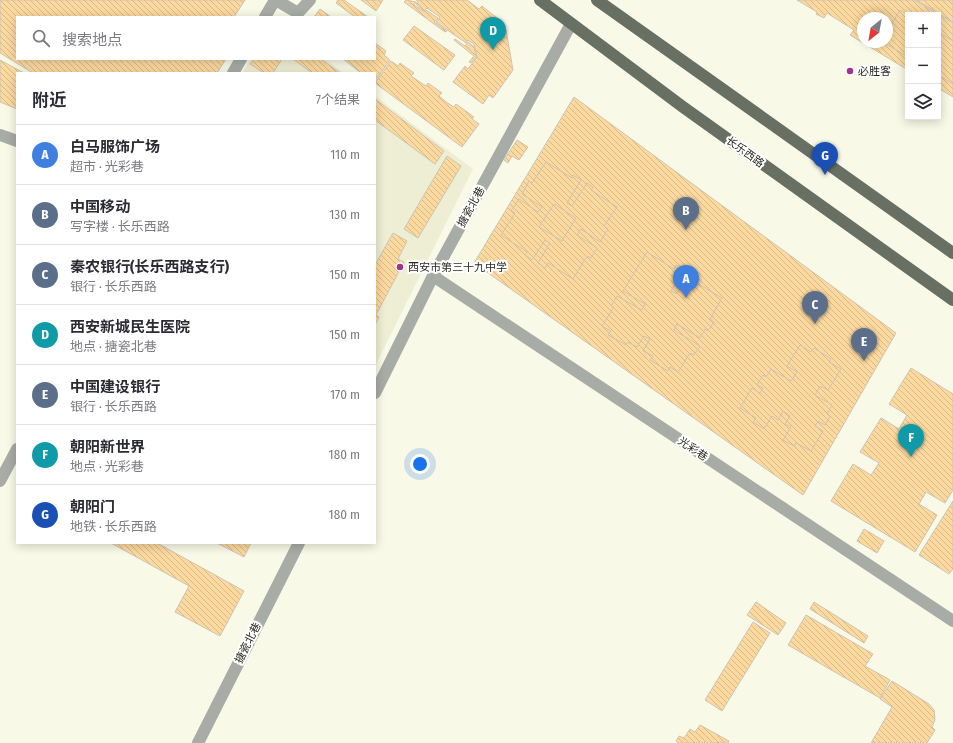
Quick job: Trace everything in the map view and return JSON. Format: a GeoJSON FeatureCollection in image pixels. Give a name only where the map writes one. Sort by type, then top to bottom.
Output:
{"type":"FeatureCollection","features":[{"type":"Feature","properties":{"kind":"main road","name":"长乐西路"},"geometry":{"type":"LineString","coordinates":[[540,0],[570,24],[953,300]]}},
{"type":"Feature","properties":{"kind":"main road"},"geometry":{"type":"LineString","coordinates":[[598,0],[953,253]]}},
{"type":"Feature","properties":{"kind":"street"},"geometry":{"type":"LineString","coordinates":[[266,16],[275,0],[298,13],[310,0]]}},
{"type":"Feature","properties":{"kind":"street","name":"搪瓷北巷"},"geometry":{"type":"LineString","coordinates":[[376,391],[434,276],[570,24]]}},
{"type":"Feature","properties":{"kind":"street"},"geometry":{"type":"LineString","coordinates":[[234,72],[240,60]]}},
{"type":"Feature","properties":{"kind":"street"},"geometry":{"type":"LineString","coordinates":[[0,134],[16,141]]}},
{"type":"Feature","properties":{"kind":"street","name":"光彩巷"},"geometry":{"type":"LineString","coordinates":[[434,276],[953,622]]}},
{"type":"Feature","properties":{"kind":"street"},"geometry":{"type":"LineString","coordinates":[[0,481],[16,451]]}},
{"type":"Feature","properties":{"kind":"street","name":"搪瓷北巷"},"geometry":{"type":"LineString","coordinates":[[198,743],[298,544]]}},
{"type":"Feature","properties":{"kind":"shaded area"},"geometry":{"type":"Polygon","coordinates":[[[250,60],[326,60],[343,72],[244,72],[250,60]]]}},
{"type":"Feature","properties":{"kind":"shaded area","name":"西安市第三十九中学"},"geometry":{"type":"Polygon","coordinates":[[[376,97],[473,169],[376,364],[376,97]]]}},
{"type":"Feature","properties":{"kind":"building"},"geometry":{"type":"Polygon","coordinates":[[[0,0],[245,0],[235,16],[16,16],[16,60],[225,60],[218,72],[31,72],[0,53],[0,0]]]}},
{"type":"Feature","properties":{"kind":"building"},"geometry":{"type":"Polygon","coordinates":[[[338,0],[344,0],[367,16],[354,16],[336,3],[338,0]]]}},
{"type":"Feature","properties":{"kind":"building"},"geometry":{"type":"Polygon","coordinates":[[[361,0],[383,0],[376,11],[361,0]]]}},
{"type":"Feature","properties":{"kind":"building"},"geometry":{"type":"Polygon","coordinates":[[[406,0],[416,2],[414,5],[425,12],[426,10],[438,18],[434,22],[447,31],[445,32],[404,2],[406,0]]]}},
{"type":"Feature","properties":{"kind":"building"},"geometry":{"type":"Polygon","coordinates":[[[416,0],[467,0],[479,9],[482,6],[497,18],[495,21],[506,30],[513,70],[493,98],[489,95],[483,104],[453,82],[465,66],[468,69],[477,57],[474,44],[468,40],[466,43],[436,22],[440,17],[427,8],[424,11],[416,4],[418,1],[416,0]]]}},
{"type":"Feature","properties":{"kind":"building"},"geometry":{"type":"Polygon","coordinates":[[[797,0],[914,0],[934,12],[905,12],[905,68],[872,48],[893,48],[893,12],[857,12],[857,39],[850,35],[854,30],[827,13],[824,18],[816,14],[817,12],[797,0]]]}},
{"type":"Feature","properties":{"kind":"building"},"geometry":{"type":"Polygon","coordinates":[[[916,0],[953,0],[953,22],[941,15],[941,12],[936,12],[916,0]]]}},
{"type":"Feature","properties":{"kind":"building"},"geometry":{"type":"Polygon","coordinates":[[[320,9],[330,16],[315,16],[320,9]]]}},
{"type":"Feature","properties":{"kind":"building"},"geometry":{"type":"Polygon","coordinates":[[[900,10],[905,13],[905,55],[893,48],[893,22],[900,10]]]}},
{"type":"Feature","properties":{"kind":"building"},"geometry":{"type":"Polygon","coordinates":[[[941,16],[953,23],[953,97],[941,90],[941,16]]]}},
{"type":"Feature","properties":{"kind":"building"},"geometry":{"type":"Polygon","coordinates":[[[414,26],[455,55],[444,70],[403,40],[414,26]]]}},
{"type":"Feature","properties":{"kind":"building"},"geometry":{"type":"Polygon","coordinates":[[[941,34],[953,41],[953,84],[941,77],[941,34]]]}},
{"type":"Feature","properties":{"kind":"building"},"geometry":{"type":"Polygon","coordinates":[[[455,39],[465,46],[468,42],[474,47],[476,57],[471,63],[469,62],[474,56],[454,40],[455,39]]]}},
{"type":"Feature","properties":{"kind":"building"},"geometry":{"type":"Polygon","coordinates":[[[376,44],[386,51],[384,55],[390,60],[376,80],[376,72],[360,72],[344,60],[376,60],[376,44]]]}},
{"type":"Feature","properties":{"kind":"building"},"geometry":{"type":"Polygon","coordinates":[[[0,60],[22,72],[16,72],[16,109],[0,102],[0,60]]]}},
{"type":"Feature","properties":{"kind":"building"},"geometry":{"type":"Polygon","coordinates":[[[253,60],[281,60],[274,72],[262,72],[250,64],[253,60]]]}},
{"type":"Feature","properties":{"kind":"building"},"geometry":{"type":"Polygon","coordinates":[[[294,60],[322,60],[339,72],[311,72],[294,60]]]}},
{"type":"Feature","properties":{"kind":"building"},"geometry":{"type":"Polygon","coordinates":[[[391,61],[398,66],[400,63],[414,73],[411,76],[426,86],[428,83],[442,93],[439,96],[454,107],[456,104],[474,117],[472,119],[479,124],[462,147],[376,84],[391,61]]]}},
{"type":"Feature","properties":{"kind":"building"},"geometry":{"type":"Polygon","coordinates":[[[574,97],[896,333],[803,495],[474,263],[574,97]]]}},
{"type":"Feature","properties":{"kind":"building"},"geometry":{"type":"Polygon","coordinates":[[[376,100],[444,151],[435,164],[376,121],[376,100]]]}},
{"type":"Feature","properties":{"kind":"building"},"geometry":{"type":"Polygon","coordinates":[[[517,140],[528,147],[519,160],[512,156],[508,163],[504,160],[517,140]]]}},
{"type":"Feature","properties":{"kind":"building"},"geometry":{"type":"Polygon","coordinates":[[[447,156],[461,166],[418,238],[404,229],[447,156]]]}},
{"type":"Feature","properties":{"kind":"building"},"geometry":{"type":"Polygon","coordinates":[[[546,162],[572,178],[573,175],[581,180],[567,203],[572,206],[587,183],[593,187],[591,190],[617,207],[604,226],[608,229],[600,242],[581,229],[577,235],[597,248],[591,258],[587,256],[573,279],[548,263],[545,268],[538,263],[550,243],[545,240],[532,260],[525,255],[527,252],[501,235],[515,213],[511,211],[519,199],[538,212],[542,207],[522,194],[529,181],[532,183],[546,162]]]}},
{"type":"Feature","properties":{"kind":"building"},"geometry":{"type":"Polygon","coordinates":[[[554,204],[576,218],[562,241],[539,227],[554,204]]]}},
{"type":"Feature","properties":{"kind":"building"},"geometry":{"type":"Polygon","coordinates":[[[393,233],[407,241],[398,259],[404,262],[376,315],[376,263],[393,233]]]}},
{"type":"Feature","properties":{"kind":"building"},"geometry":{"type":"Polygon","coordinates":[[[647,252],[674,269],[676,265],[683,270],[671,291],[677,294],[689,274],[697,278],[695,282],[722,298],[710,319],[714,322],[708,331],[705,329],[700,338],[677,324],[674,330],[700,346],[694,355],[690,353],[678,372],[670,367],[668,371],[650,360],[653,356],[643,351],[650,339],[644,336],[637,347],[628,342],[626,345],[608,335],[611,331],[602,326],[614,307],[611,306],[617,296],[642,310],[645,304],[623,291],[647,252]]]}},
{"type":"Feature","properties":{"kind":"building"},"geometry":{"type":"Polygon","coordinates":[[[376,315],[379,317],[376,323],[376,315]]]}},
{"type":"Feature","properties":{"kind":"building"},"geometry":{"type":"Polygon","coordinates":[[[800,345],[811,352],[814,348],[831,359],[829,362],[841,369],[828,390],[820,386],[815,395],[832,405],[827,414],[830,416],[825,425],[818,421],[815,426],[823,431],[811,451],[796,443],[794,446],[783,440],[791,427],[785,424],[790,416],[783,411],[778,420],[772,416],[764,429],[753,422],[756,418],[740,408],[752,388],[760,393],[763,388],[757,385],[763,375],[766,377],[771,369],[791,381],[797,372],[787,366],[800,345]]]}},
{"type":"Feature","properties":{"kind":"building"},"geometry":{"type":"Polygon","coordinates":[[[911,368],[953,394],[953,490],[945,503],[926,492],[919,504],[937,515],[915,552],[831,501],[853,464],[871,475],[879,463],[860,452],[881,418],[899,429],[907,415],[889,404],[911,368]]]}},
{"type":"Feature","properties":{"kind":"building"},"geometry":{"type":"Polygon","coordinates":[[[953,501],[953,569],[949,574],[919,555],[953,501]]]}},
{"type":"Feature","properties":{"kind":"building"},"geometry":{"type":"Polygon","coordinates":[[[864,529],[884,541],[877,553],[857,541],[864,529]]]}},
{"type":"Feature","properties":{"kind":"building"},"geometry":{"type":"Polygon","coordinates":[[[113,544],[159,544],[244,591],[220,636],[175,612],[189,586],[113,544]]]}},
{"type":"Feature","properties":{"kind":"building"},"geometry":{"type":"Polygon","coordinates":[[[219,544],[250,544],[244,557],[219,544]]]}},
{"type":"Feature","properties":{"kind":"building"},"geometry":{"type":"Polygon","coordinates":[[[756,602],[786,623],[778,635],[747,615],[756,602]]]}},
{"type":"Feature","properties":{"kind":"building"},"geometry":{"type":"Polygon","coordinates":[[[814,602],[868,636],[864,643],[810,609],[814,602]]]}},
{"type":"Feature","properties":{"kind":"building"},"geometry":{"type":"Polygon","coordinates":[[[806,615],[873,654],[865,666],[890,680],[880,698],[788,645],[806,615]]]}},
{"type":"Feature","properties":{"kind":"building"},"geometry":{"type":"Polygon","coordinates":[[[753,622],[770,633],[722,711],[705,700],[753,622]]]}},
{"type":"Feature","properties":{"kind":"building"},"geometry":{"type":"Polygon","coordinates":[[[892,681],[929,704],[934,710],[935,720],[932,727],[935,730],[927,743],[871,743],[892,707],[880,699],[892,681]]]}},
{"type":"Feature","properties":{"kind":"building"},"geometry":{"type":"Polygon","coordinates":[[[700,725],[729,741],[728,743],[679,743],[676,741],[679,736],[684,738],[690,729],[695,732],[700,725]]]}},
{"type":"Feature","properties":{"kind":"place","name":"西安新城民生医院"},"geometry":{"type":"Point","coordinates":[493,50]}},
{"type":"Feature","properties":{"kind":"place","name":"必胜客"},"geometry":{"type":"Point","coordinates":[850,71]}},
{"type":"Feature","properties":{"kind":"place","name":"朝阳门"},"geometry":{"type":"Point","coordinates":[825,175]}},
{"type":"Feature","properties":{"kind":"place","name":"中国移动"},"geometry":{"type":"Point","coordinates":[686,230]}},
{"type":"Feature","properties":{"kind":"place","name":"西安市第三十九中学"},"geometry":{"type":"Point","coordinates":[400,267]}},
{"type":"Feature","properties":{"kind":"place","name":"白马服饰广场"},"geometry":{"type":"Point","coordinates":[686,298]}},
{"type":"Feature","properties":{"kind":"place","name":"秦农银行(长乐西路支行)"},"geometry":{"type":"Point","coordinates":[815,324]}},
{"type":"Feature","properties":{"kind":"place","name":"中国建设银行"},"geometry":{"type":"Point","coordinates":[864,361]}},
{"type":"Feature","properties":{"kind":"place","name":"朝阳新世界"},"geometry":{"type":"Point","coordinates":[911,457]}}]}
